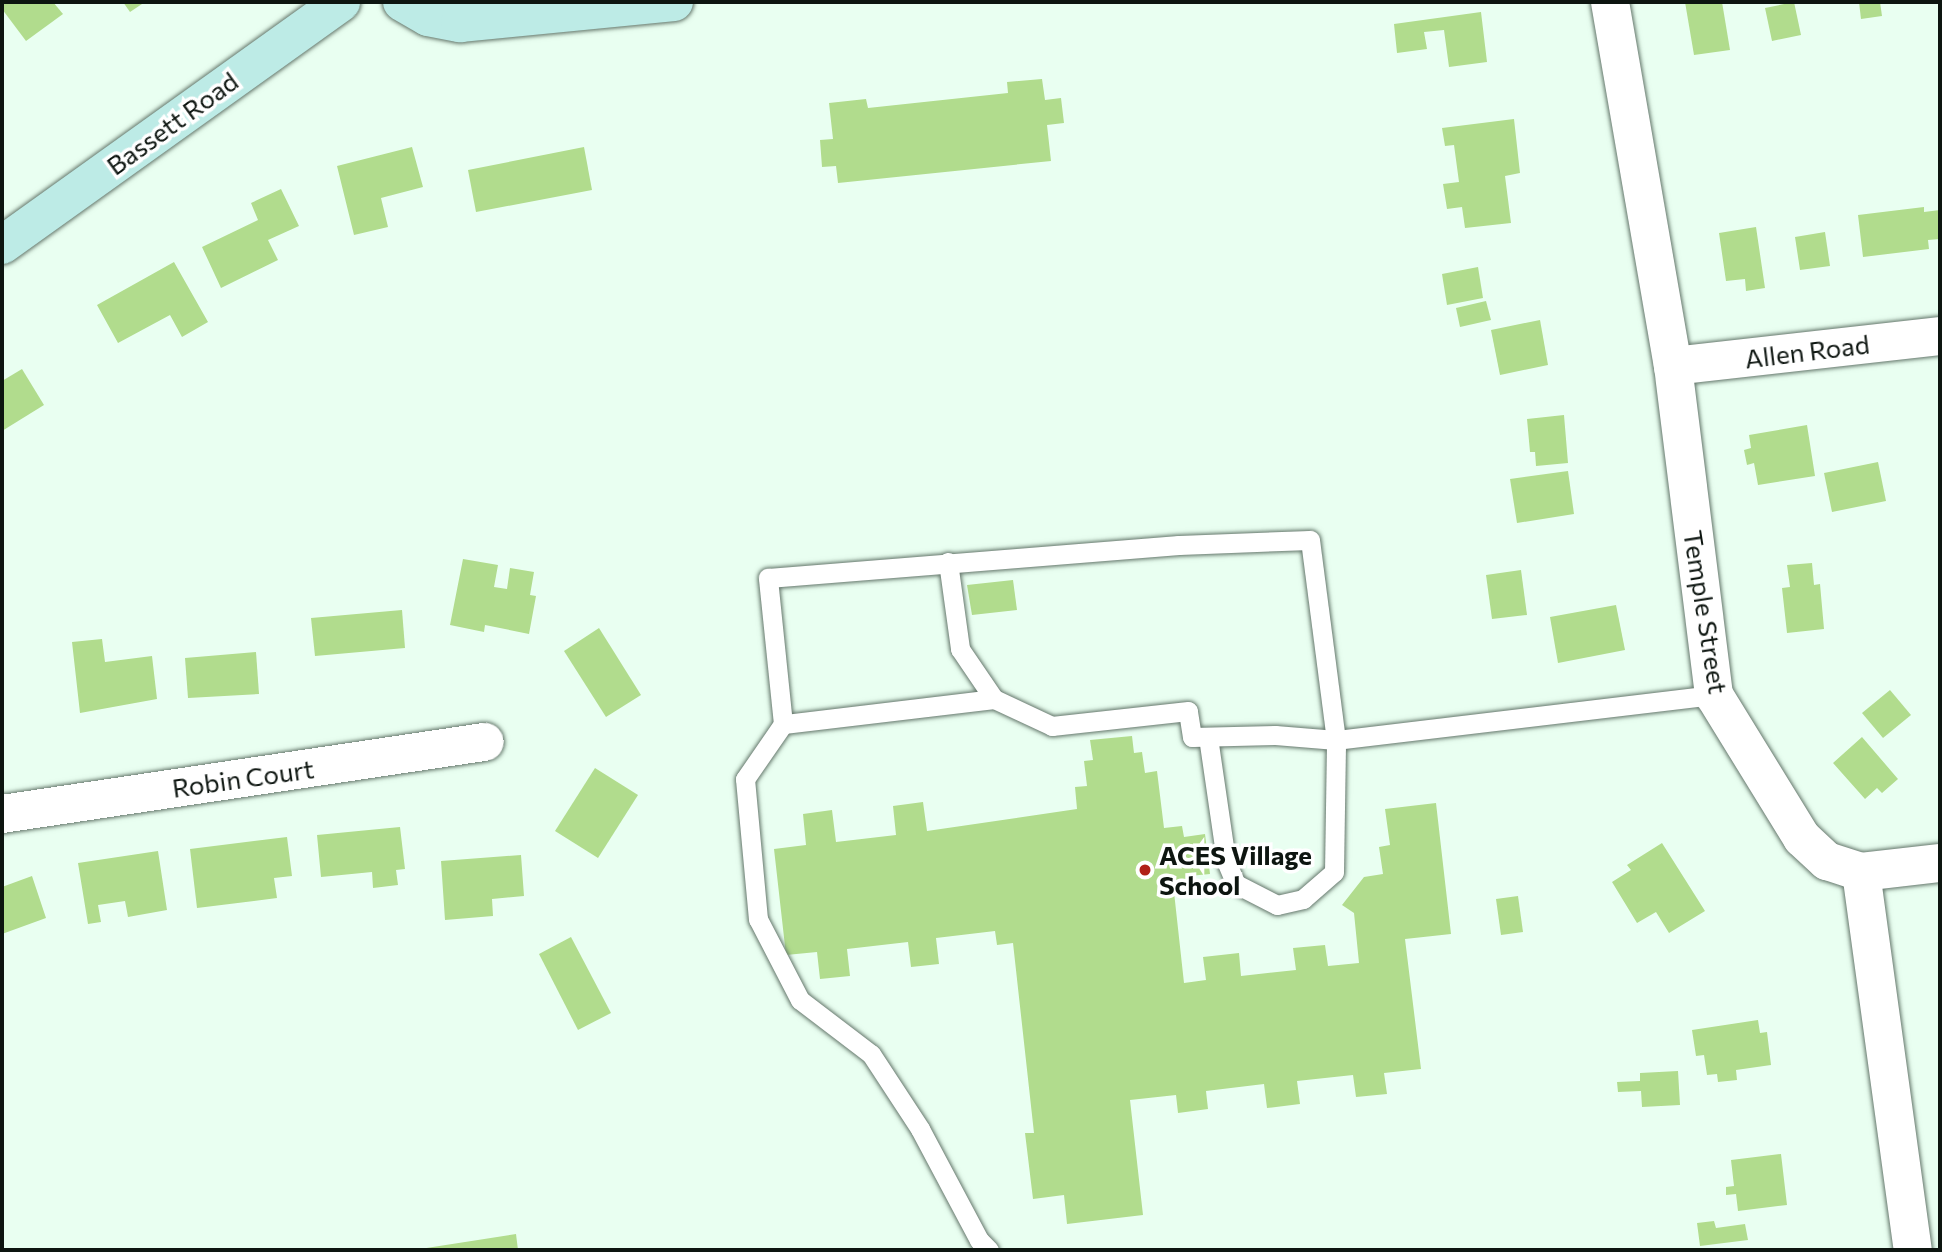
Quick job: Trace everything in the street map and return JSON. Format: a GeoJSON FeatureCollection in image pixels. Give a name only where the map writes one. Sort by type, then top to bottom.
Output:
{"type":"FeatureCollection","features":[{"type":"Feature","properties":{"kind":"street","name":"Bassett Road"},"geometry":{"type":"LineString","coordinates":[[3,240],[341,2]]}},
{"type":"Feature","properties":{"kind":"street"},"geometry":{"type":"LineString","coordinates":[[402,2],[428,17],[460,23],[674,2]]}},
{"type":"Feature","properties":{"kind":"street","name":"Temple Street"},"geometry":{"type":"LineString","coordinates":[[1610,2],[1673,366],[1714,695],[1802,838],[1827,860],[1861,872]]}},
{"type":"Feature","properties":{"kind":"street","name":"Allen Road"},"geometry":{"type":"LineString","coordinates":[[1673,366],[1940,336]]}},
{"type":"Feature","properties":{"kind":"street","name":"Robin Court"},"geometry":{"type":"LineString","coordinates":[[2,814],[485,742]]}},
{"type":"Feature","properties":{"kind":"street"},"geometry":{"type":"LineString","coordinates":[[1913,1250],[1861,872],[1940,863]]}},
{"type":"Feature","properties":{"kind":"lane"},"geometry":{"type":"LineString","coordinates":[[989,1250],[979,1240],[920,1129],[871,1054],[800,1000],[758,919],[745,779],[783,724],[768,578],[1227,541],[1310,540],[1336,740],[1335,872],[1303,899],[1277,905],[1236,884],[1226,861],[1208,737]]}},
{"type":"Feature","properties":{"kind":"lane"},"geometry":{"type":"LineString","coordinates":[[948,562],[960,649],[994,699],[1052,726],[1188,711],[1192,737],[1275,735],[1336,740],[1714,695]]}},
{"type":"Feature","properties":{"kind":"lane"},"geometry":{"type":"LineString","coordinates":[[783,724],[994,699]]}},
{"type":"Feature","properties":{"kind":"building"},"geometry":{"type":"Polygon","coordinates":[[[2,2],[53,2],[63,14],[26,41],[2,9],[2,2]]]}},
{"type":"Feature","properties":{"kind":"building"},"geometry":{"type":"Polygon","coordinates":[[[123,2],[145,2],[130,12],[123,2]]]}},
{"type":"Feature","properties":{"kind":"building"},"geometry":{"type":"Polygon","coordinates":[[[1685,2],[1722,2],[1730,50],[1694,55],[1685,2]]]}},
{"type":"Feature","properties":{"kind":"building"},"geometry":{"type":"Polygon","coordinates":[[[1794,2],[1801,35],[1772,41],[1765,8],[1794,2]]]}},
{"type":"Feature","properties":{"kind":"building"},"geometry":{"type":"Polygon","coordinates":[[[1859,2],[1880,2],[1882,16],[1861,19],[1859,2]]]}},
{"type":"Feature","properties":{"kind":"building"},"geometry":{"type":"Polygon","coordinates":[[[1481,12],[1487,62],[1449,67],[1444,30],[1424,32],[1427,49],[1397,53],[1394,24],[1481,12]]]}},
{"type":"Feature","properties":{"kind":"building"},"geometry":{"type":"Polygon","coordinates":[[[1042,79],[1045,100],[1061,98],[1064,123],[1047,125],[1051,161],[838,183],[836,166],[822,167],[820,140],[833,139],[829,103],[866,99],[868,108],[1008,93],[1007,82],[1042,79]]]}},
{"type":"Feature","properties":{"kind":"building"},"geometry":{"type":"Polygon","coordinates":[[[1514,119],[1520,173],[1505,176],[1511,223],[1465,228],[1462,207],[1447,209],[1443,184],[1459,182],[1454,145],[1445,146],[1442,128],[1514,119]]]}},
{"type":"Feature","properties":{"kind":"building"},"geometry":{"type":"Polygon","coordinates":[[[412,147],[423,187],[381,198],[388,227],[354,235],[337,166],[412,147]]]}},
{"type":"Feature","properties":{"kind":"building"},"geometry":{"type":"Polygon","coordinates":[[[584,147],[592,190],[476,212],[468,170],[584,147]]]}},
{"type":"Feature","properties":{"kind":"building"},"geometry":{"type":"Polygon","coordinates":[[[281,189],[299,226],[268,240],[278,260],[221,288],[202,247],[258,220],[251,203],[281,189]]]}},
{"type":"Feature","properties":{"kind":"building"},"geometry":{"type":"Polygon","coordinates":[[[1924,207],[1924,212],[1940,210],[1940,239],[1928,240],[1929,249],[1863,257],[1858,215],[1924,207]]]}},
{"type":"Feature","properties":{"kind":"building"},"geometry":{"type":"Polygon","coordinates":[[[1756,227],[1765,288],[1746,291],[1745,279],[1726,281],[1719,233],[1756,227]]]}},
{"type":"Feature","properties":{"kind":"building"},"geometry":{"type":"Polygon","coordinates":[[[1825,232],[1830,266],[1800,270],[1795,237],[1825,232]]]}},
{"type":"Feature","properties":{"kind":"building"},"geometry":{"type":"Polygon","coordinates":[[[174,262],[208,322],[182,337],[170,315],[118,343],[97,305],[174,262]]]}},
{"type":"Feature","properties":{"kind":"building"},"geometry":{"type":"Polygon","coordinates":[[[1478,267],[1483,298],[1447,305],[1442,274],[1478,267]]]}},
{"type":"Feature","properties":{"kind":"building"},"geometry":{"type":"Polygon","coordinates":[[[1486,301],[1491,320],[1460,327],[1456,308],[1486,301]]]}},
{"type":"Feature","properties":{"kind":"building"},"geometry":{"type":"Polygon","coordinates":[[[1540,320],[1548,365],[1500,375],[1491,330],[1540,320]]]}},
{"type":"Feature","properties":{"kind":"building"},"geometry":{"type":"Polygon","coordinates":[[[22,369],[44,405],[2,431],[2,381],[22,369]]]}},
{"type":"Feature","properties":{"kind":"building"},"geometry":{"type":"Polygon","coordinates":[[[1564,415],[1568,463],[1536,466],[1535,452],[1530,452],[1527,419],[1564,415]]]}},
{"type":"Feature","properties":{"kind":"building"},"geometry":{"type":"Polygon","coordinates":[[[1807,425],[1815,476],[1758,485],[1754,463],[1747,465],[1744,450],[1751,448],[1749,435],[1807,425]]]}},
{"type":"Feature","properties":{"kind":"building"},"geometry":{"type":"Polygon","coordinates":[[[1878,462],[1886,501],[1832,512],[1824,473],[1878,462]]]}},
{"type":"Feature","properties":{"kind":"building"},"geometry":{"type":"Polygon","coordinates":[[[1568,471],[1574,514],[1517,523],[1510,479],[1568,471]]]}},
{"type":"Feature","properties":{"kind":"building"},"geometry":{"type":"Polygon","coordinates":[[[463,559],[498,565],[494,587],[507,589],[510,568],[534,572],[530,595],[536,596],[529,634],[485,625],[484,632],[450,625],[463,559]]]}},
{"type":"Feature","properties":{"kind":"building"},"geometry":{"type":"Polygon","coordinates":[[[1812,563],[1814,585],[1820,584],[1824,629],[1787,633],[1782,588],[1790,587],[1787,565],[1812,563]]]}},
{"type":"Feature","properties":{"kind":"building"},"geometry":{"type":"Polygon","coordinates":[[[1521,570],[1527,615],[1492,619],[1486,575],[1521,570]]]}},
{"type":"Feature","properties":{"kind":"building"},"geometry":{"type":"Polygon","coordinates":[[[1013,580],[1017,610],[972,615],[967,585],[1013,580]]]}},
{"type":"Feature","properties":{"kind":"building"},"geometry":{"type":"Polygon","coordinates":[[[1616,605],[1625,650],[1558,663],[1550,617],[1616,605]]]}},
{"type":"Feature","properties":{"kind":"building"},"geometry":{"type":"Polygon","coordinates":[[[402,610],[405,648],[315,656],[311,618],[402,610]]]}},
{"type":"Feature","properties":{"kind":"building"},"geometry":{"type":"Polygon","coordinates":[[[599,628],[641,695],[606,717],[564,651],[599,628]]]}},
{"type":"Feature","properties":{"kind":"building"},"geometry":{"type":"Polygon","coordinates":[[[102,639],[105,662],[152,656],[157,699],[80,713],[72,642],[102,639]]]}},
{"type":"Feature","properties":{"kind":"building"},"geometry":{"type":"Polygon","coordinates":[[[256,652],[259,694],[188,698],[185,658],[256,652]]]}},
{"type":"Feature","properties":{"kind":"building"},"geometry":{"type":"Polygon","coordinates":[[[1890,690],[1911,715],[1883,738],[1862,713],[1890,690]]]}},
{"type":"Feature","properties":{"kind":"building"},"geometry":{"type":"Polygon","coordinates":[[[1132,736],[1134,753],[1142,752],[1145,773],[1157,771],[1164,828],[1182,826],[1184,837],[1205,834],[1210,874],[1189,876],[1190,891],[1174,892],[1184,983],[1206,980],[1203,957],[1239,953],[1241,976],[1296,970],[1293,948],[1325,945],[1328,966],[1359,963],[1354,913],[1342,905],[1364,877],[1383,874],[1379,847],[1390,845],[1385,809],[1436,803],[1451,934],[1405,939],[1421,1069],[1384,1073],[1387,1094],[1356,1097],[1353,1075],[1297,1081],[1300,1104],[1267,1108],[1264,1084],[1206,1091],[1208,1109],[1178,1113],[1176,1095],[1130,1100],[1143,1215],[1067,1224],[1064,1195],[1033,1199],[1025,1133],[1034,1133],[1013,943],[997,945],[995,931],[936,938],[939,964],[911,967],[908,942],[847,949],[850,976],[820,979],[817,952],[786,955],[774,849],[806,845],[803,814],[832,810],[836,842],[896,835],[893,806],[923,802],[927,831],[1077,809],[1075,787],[1087,786],[1084,761],[1093,760],[1090,740],[1132,736]]]}},
{"type":"Feature","properties":{"kind":"building"},"geometry":{"type":"Polygon","coordinates":[[[1862,737],[1898,779],[1882,793],[1877,788],[1865,799],[1833,763],[1862,737]]]}},
{"type":"Feature","properties":{"kind":"building"},"geometry":{"type":"Polygon","coordinates":[[[595,768],[638,795],[598,858],[555,831],[595,768]]]}},
{"type":"Feature","properties":{"kind":"building"},"geometry":{"type":"Polygon","coordinates":[[[400,827],[405,869],[396,870],[398,885],[373,888],[372,872],[321,877],[317,835],[400,827]]]}},
{"type":"Feature","properties":{"kind":"building"},"geometry":{"type":"Polygon","coordinates":[[[287,837],[292,876],[274,878],[277,898],[197,908],[190,849],[287,837]]]}},
{"type":"Feature","properties":{"kind":"building"},"geometry":{"type":"Polygon","coordinates":[[[1662,843],[1705,911],[1669,933],[1656,912],[1637,923],[1612,882],[1631,870],[1627,865],[1662,843]]]}},
{"type":"Feature","properties":{"kind":"building"},"geometry":{"type":"Polygon","coordinates":[[[158,851],[167,910],[128,917],[125,901],[98,905],[101,922],[88,924],[78,863],[158,851]]]}},
{"type":"Feature","properties":{"kind":"building"},"geometry":{"type":"Polygon","coordinates":[[[521,855],[524,896],[492,899],[493,916],[445,920],[441,861],[521,855]]]}},
{"type":"Feature","properties":{"kind":"building"},"geometry":{"type":"Polygon","coordinates":[[[32,876],[46,918],[2,934],[2,887],[32,876]]]}},
{"type":"Feature","properties":{"kind":"building"},"geometry":{"type":"Polygon","coordinates":[[[1518,896],[1523,932],[1501,935],[1496,899],[1518,896]]]}},
{"type":"Feature","properties":{"kind":"building"},"geometry":{"type":"Polygon","coordinates":[[[571,937],[611,1013],[578,1030],[539,954],[571,937]]]}},
{"type":"Feature","properties":{"kind":"building"},"geometry":{"type":"Polygon","coordinates":[[[1758,1020],[1760,1033],[1767,1032],[1771,1065],[1736,1070],[1737,1080],[1718,1082],[1717,1074],[1707,1075],[1704,1055],[1696,1056],[1692,1030],[1758,1020]]]}},
{"type":"Feature","properties":{"kind":"building"},"geometry":{"type":"Polygon","coordinates":[[[1678,1071],[1680,1105],[1642,1107],[1641,1091],[1618,1092],[1617,1082],[1640,1081],[1640,1073],[1678,1071]]]}},
{"type":"Feature","properties":{"kind":"building"},"geometry":{"type":"Polygon","coordinates":[[[1781,1154],[1787,1205],[1738,1211],[1736,1194],[1726,1195],[1726,1187],[1734,1186],[1731,1160],[1781,1154]]]}},
{"type":"Feature","properties":{"kind":"building"},"geometry":{"type":"Polygon","coordinates":[[[1714,1221],[1716,1228],[1745,1224],[1748,1240],[1700,1246],[1697,1223],[1714,1221]]]}},
{"type":"Feature","properties":{"kind":"building"},"geometry":{"type":"Polygon","coordinates":[[[516,1234],[518,1250],[420,1250],[420,1249],[516,1234]]]}},
{"type":"Feature","properties":{"kind":"place","name":"ACES Village School"},"geometry":{"type":"Point","coordinates":[1145,870]}}]}
